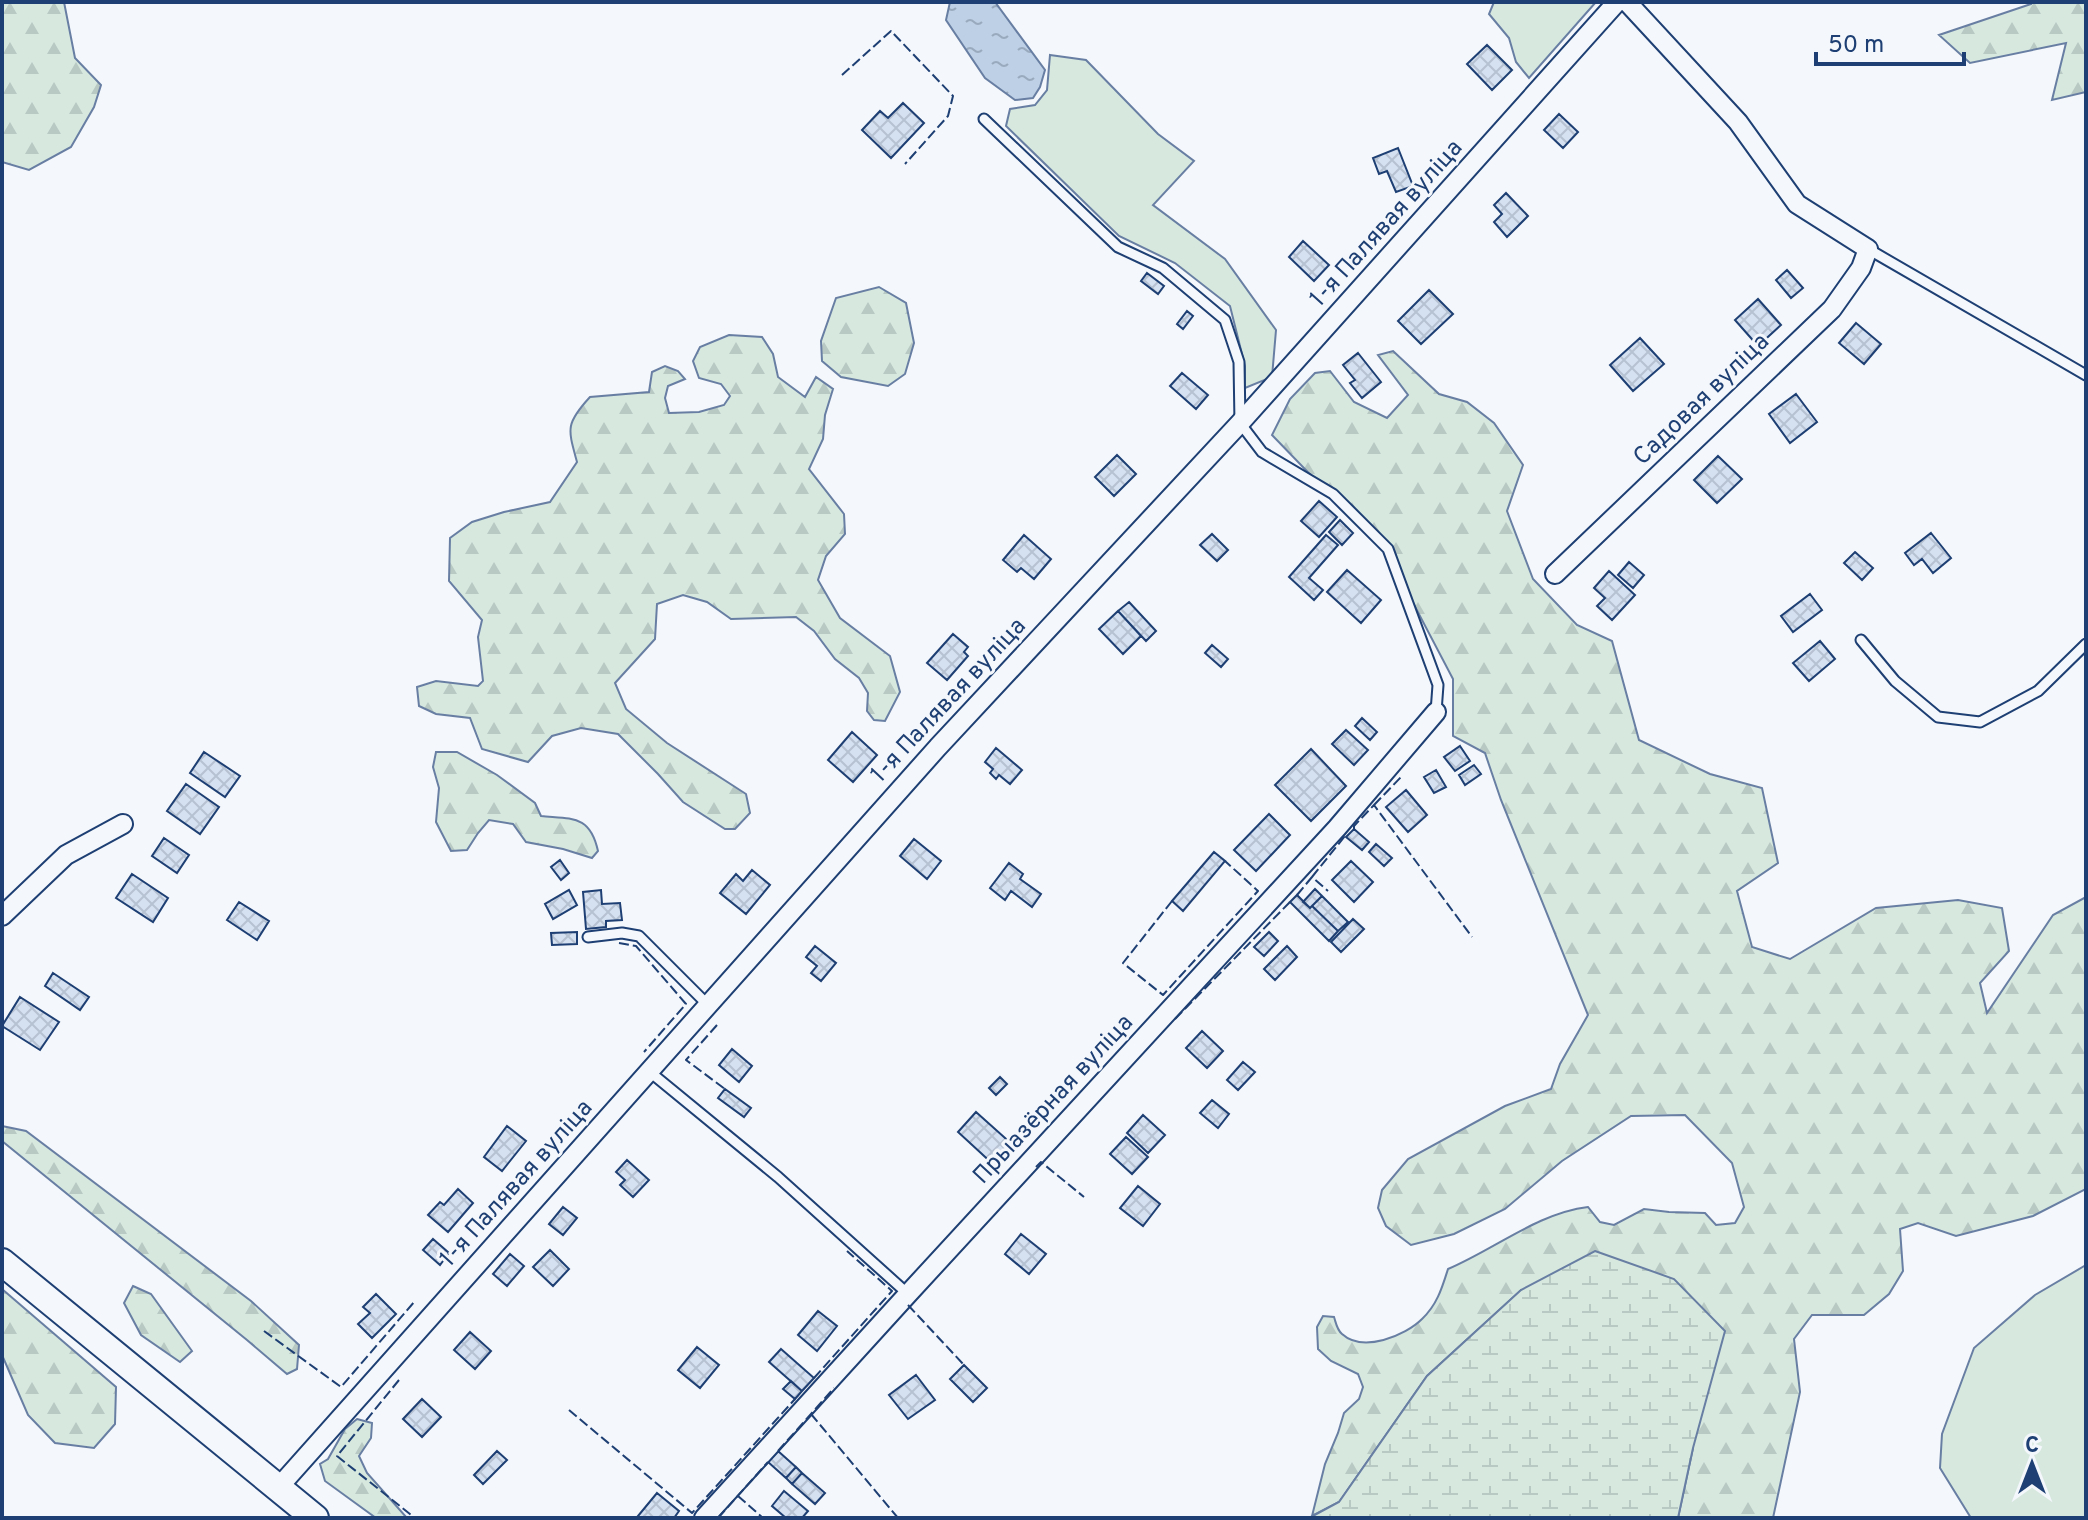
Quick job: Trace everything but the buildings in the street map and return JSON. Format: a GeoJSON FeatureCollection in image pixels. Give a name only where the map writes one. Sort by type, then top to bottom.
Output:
{"type":"FeatureCollection","features":[{"type":"Feature","properties":{"kind":"main road"},"geometry":{"type":"LineString","coordinates":[[2,1262],[315,1518]]}},
{"type":"Feature","properties":{"kind":"street","name":"1-я Палявая вуліца"},"geometry":{"type":"LineString","coordinates":[[278,1488],[938,747],[1240,423],[1617,2]]}},
{"type":"Feature","properties":{"kind":"street"},"geometry":{"type":"LineString","coordinates":[[1627,2],[1738,122],[1797,204],[1868,249]]}},
{"type":"Feature","properties":{"kind":"street","name":"Садовая вуліца"},"geometry":{"type":"LineString","coordinates":[[1555,574],[1832,309],[1861,268],[1868,249]]}},
{"type":"Feature","properties":{"kind":"street","name":"Прыазёрная вуліца"},"geometry":{"type":"LineString","coordinates":[[704,1518],[1337,828],[1436,712]]}},
{"type":"Feature","properties":{"kind":"street"},"geometry":{"type":"LineString","coordinates":[[2,916],[66,855],[123,824]]}},
{"type":"Feature","properties":{"kind":"lane"},"geometry":{"type":"LineString","coordinates":[[984,119],[1118,247],[1163,268],[1225,320],[1239,362],[1240,423],[1262,452],[1333,494],[1388,549],[1438,685],[1436,712]]}},
{"type":"Feature","properties":{"kind":"lane"},"geometry":{"type":"LineString","coordinates":[[1868,249],[2086,375]]}},
{"type":"Feature","properties":{"kind":"lane"},"geometry":{"type":"LineString","coordinates":[[1861,640],[1895,681],[1938,717],[1980,722],[2038,691],[2086,644]]}},
{"type":"Feature","properties":{"kind":"lane"},"geometry":{"type":"LineString","coordinates":[[588,937],[622,933],[639,936],[709,1006]]}},
{"type":"Feature","properties":{"kind":"lane"},"geometry":{"type":"LineString","coordinates":[[650,1072],[778,1177],[908,1294]]}},
{"type":"Feature","properties":{"kind":"green space"},"geometry":{"type":"Polygon","coordinates":[[[2,2],[64,2],[75,58],[101,85],[94,107],[71,147],[29,170],[2,162],[2,2]]]}},
{"type":"Feature","properties":{"kind":"green space"},"geometry":{"type":"Polygon","coordinates":[[[1494,2],[1596,2],[1529,78],[1516,62],[1509,38],[1489,14],[1494,2]]]}},
{"type":"Feature","properties":{"kind":"green space"},"geometry":{"type":"Polygon","coordinates":[[[2031,2],[2086,2],[2086,92],[2052,100],[2066,43],[1970,63],[1939,35],[2031,2]]]}},
{"type":"Feature","properties":{"kind":"green space"},"geometry":{"type":"Polygon","coordinates":[[[1050,55],[1086,60],[1158,134],[1194,161],[1153,205],[1225,259],[1276,330],[1272,377],[1245,388],[1245,366],[1230,306],[1175,263],[1119,236],[1006,126],[1010,109],[1035,105],[1047,90],[1050,55]]]}},
{"type":"Feature","properties":{"kind":"green space"},"geometry":{"type":"Polygon","coordinates":[[[879,287],[906,303],[914,343],[905,374],[888,386],[841,377],[822,361],[821,341],[836,298],[879,287]]]}},
{"type":"Feature","properties":{"kind":"green space"},"geometry":{"type":"Polygon","coordinates":[[[729,335],[762,337],[773,354],[778,377],[805,397],[816,377],[833,389],[825,415],[823,439],[809,469],[844,514],[845,534],[826,556],[818,580],[840,618],[890,656],[900,692],[885,721],[874,720],[867,711],[868,693],[859,678],[835,659],[814,631],[796,617],[731,619],[707,602],[683,595],[657,604],[655,639],[615,683],[626,709],[667,743],[746,794],[750,813],[735,829],[725,829],[683,802],[618,734],[581,728],[552,736],[528,762],[482,749],[470,718],[436,714],[419,706],[417,687],[436,681],[478,686],[483,681],[478,637],[482,620],[449,581],[450,538],[472,522],[550,502],[577,462],[571,427],[576,414],[590,397],[649,392],[652,372],[665,366],[678,371],[685,379],[668,386],[665,398],[669,413],[699,412],[724,405],[730,396],[721,384],[699,378],[693,361],[700,347],[729,335]]]}},
{"type":"Feature","properties":{"kind":"green space"},"geometry":{"type":"Polygon","coordinates":[[[1393,351],[1439,394],[1467,402],[1494,423],[1523,465],[1507,511],[1533,579],[1577,625],[1612,641],[1639,740],[1710,774],[1762,788],[1778,863],[1737,891],[1752,947],[1790,959],[1876,908],[1958,900],[2002,908],[2009,951],[1980,983],[1987,1013],[2053,915],[2086,897],[2086,1189],[2033,1216],[1956,1236],[1918,1223],[1900,1229],[1903,1271],[1889,1294],[1864,1315],[1812,1315],[1794,1339],[1800,1392],[1773,1518],[1678,1518],[1693,1448],[1521,1290],[1427,1376],[1339,1502],[1312,1516],[1325,1464],[1344,1413],[1359,1399],[1363,1387],[1358,1374],[1331,1361],[1318,1349],[1317,1327],[1323,1316],[1334,1317],[1340,1332],[1351,1340],[1372,1342],[1395,1336],[1415,1325],[1432,1308],[1448,1269],[1534,1224],[1570,1211],[1588,1207],[1600,1222],[1614,1225],[1644,1209],[1705,1213],[1716,1225],[1735,1223],[1744,1207],[1732,1163],[1685,1115],[1631,1116],[1562,1161],[1505,1209],[1454,1234],[1411,1245],[1386,1226],[1378,1208],[1382,1190],[1408,1159],[1505,1106],[1551,1089],[1560,1064],[1588,1015],[1485,753],[1453,736],[1453,679],[1388,555],[1272,435],[1290,399],[1315,373],[1330,371],[1354,402],[1387,418],[1408,395],[1378,355],[1393,351]]]}},
{"type":"Feature","properties":{"kind":"green space"},"geometry":{"type":"Polygon","coordinates":[[[436,752],[457,752],[497,775],[535,803],[541,816],[571,819],[585,825],[595,839],[598,851],[592,858],[526,842],[513,824],[489,820],[467,850],[451,851],[436,822],[439,788],[433,767],[436,752]]]}},
{"type":"Feature","properties":{"kind":"green space"},"geometry":{"type":"Polygon","coordinates":[[[2,1126],[26,1131],[251,1301],[299,1345],[297,1369],[287,1374],[2,1141],[2,1126]]]}},
{"type":"Feature","properties":{"kind":"green space"},"geometry":{"type":"Polygon","coordinates":[[[1595,1251],[1674,1279],[1725,1331],[1693,1448],[1678,1518],[1309,1518],[1339,1502],[1427,1376],[1521,1290],[1595,1251]]]}},
{"type":"Feature","properties":{"kind":"green space"},"geometry":{"type":"Polygon","coordinates":[[[2086,1265],[2086,1518],[1971,1518],[1940,1468],[1942,1434],[1974,1348],[2035,1295],[2086,1265]]]}},
{"type":"Feature","properties":{"kind":"green space"},"geometry":{"type":"Polygon","coordinates":[[[133,1286],[151,1294],[192,1351],[180,1362],[141,1335],[124,1303],[133,1286]]]}},
{"type":"Feature","properties":{"kind":"green space"},"geometry":{"type":"Polygon","coordinates":[[[2,1289],[116,1387],[115,1424],[94,1448],[55,1443],[28,1415],[2,1355],[2,1289]]]}},
{"type":"Feature","properties":{"kind":"green space"},"geometry":{"type":"Polygon","coordinates":[[[357,1419],[372,1423],[371,1438],[359,1456],[367,1473],[407,1518],[376,1518],[325,1481],[320,1464],[328,1459],[345,1429],[357,1419]]]}},
{"type":"Feature","properties":{"kind":"water"},"geometry":{"type":"Polygon","coordinates":[[[950,2],[995,2],[1045,70],[1033,98],[1015,100],[985,78],[946,20],[950,2]]]}},
{"type":"Feature","properties":{"kind":"fence"},"geometry":{"type":"LineString","coordinates":[[842,75],[891,31],[953,96],[948,116],[905,164]]}},
{"type":"Feature","properties":{"kind":"fence"},"geometry":{"type":"LineString","coordinates":[[1374,805],[1403,775]]}},
{"type":"Feature","properties":{"kind":"fence"},"geometry":{"type":"LineString","coordinates":[[1354,829],[1374,805],[1472,937]]}},
{"type":"Feature","properties":{"kind":"fence"},"geometry":{"type":"LineString","coordinates":[[1312,877],[1346,837]]}},
{"type":"Feature","properties":{"kind":"fence"},"geometry":{"type":"LineString","coordinates":[[1172,901],[1123,963],[1163,995],[1258,891],[1225,861]]}},
{"type":"Feature","properties":{"kind":"fence"},"geometry":{"type":"LineString","coordinates":[[1297,895],[1312,877],[1328,891]]}},
{"type":"Feature","properties":{"kind":"fence"},"geometry":{"type":"LineString","coordinates":[[1175,1019],[1290,902]]}},
{"type":"Feature","properties":{"kind":"fence"},"geometry":{"type":"LineString","coordinates":[[619,943],[636,946],[686,1004],[644,1052]]}},
{"type":"Feature","properties":{"kind":"fence"},"geometry":{"type":"LineString","coordinates":[[717,1025],[686,1060],[725,1089]]}},
{"type":"Feature","properties":{"kind":"fence"},"geometry":{"type":"LineString","coordinates":[[1036,1167],[1041,1162],[1084,1197]]}},
{"type":"Feature","properties":{"kind":"fence"},"geometry":{"type":"LineString","coordinates":[[814,1378],[892,1291],[847,1251]]}},
{"type":"Feature","properties":{"kind":"fence"},"geometry":{"type":"LineString","coordinates":[[264,1331],[341,1387],[415,1301]]}},
{"type":"Feature","properties":{"kind":"fence"},"geometry":{"type":"LineString","coordinates":[[908,1305],[964,1365]]}},
{"type":"Feature","properties":{"kind":"fence"},"geometry":{"type":"LineString","coordinates":[[399,1380],[337,1456],[415,1518]]}},
{"type":"Feature","properties":{"kind":"fence"},"geometry":{"type":"LineString","coordinates":[[778,1451],[834,1388]]}},
{"type":"Feature","properties":{"kind":"fence"},"geometry":{"type":"LineString","coordinates":[[569,1410],[692,1513],[795,1399]]}},
{"type":"Feature","properties":{"kind":"fence"},"geometry":{"type":"LineString","coordinates":[[811,1414],[898,1518]]}},
{"type":"Feature","properties":{"kind":"fence"},"geometry":{"type":"LineString","coordinates":[[718,1518],[768,1462]]}},
{"type":"Feature","properties":{"kind":"fence"},"geometry":{"type":"LineString","coordinates":[[738,1496],[763,1518]]}}]}
